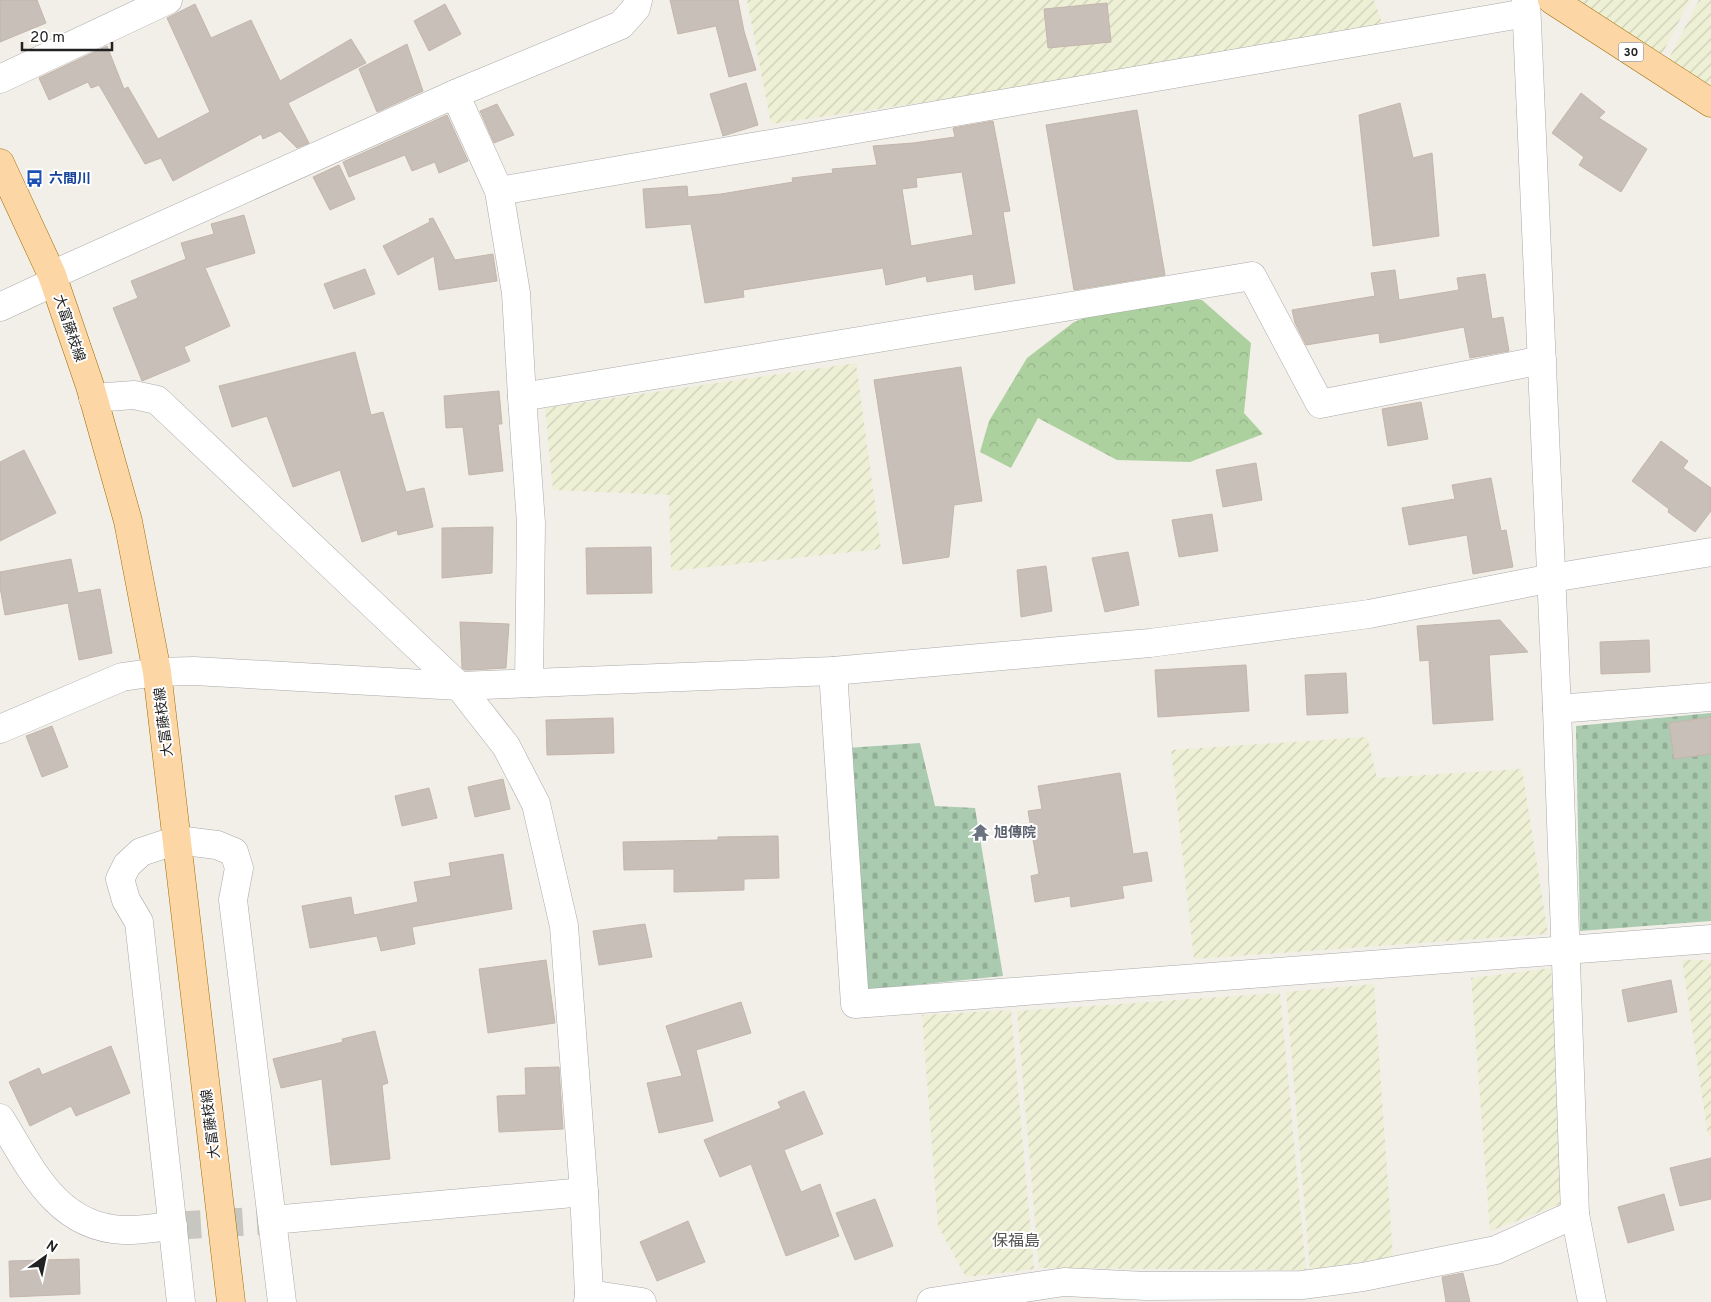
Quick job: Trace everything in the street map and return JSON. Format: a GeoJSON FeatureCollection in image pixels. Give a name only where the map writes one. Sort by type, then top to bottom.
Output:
{"type":"FeatureCollection","features":[{"type":"Feature","properties":{"kind":"main road","name":"30"},"geometry":{"type":"LineString","coordinates":[[1552,0],[1711,104]]}},
{"type":"Feature","properties":{"kind":"main road","name":"大富藤枝線"},"geometry":{"type":"LineString","coordinates":[[0,163],[53,279],[93,398],[128,521],[157,672],[231,1302]]}},
{"type":"Feature","properties":{"kind":"street"},"geometry":{"type":"LineString","coordinates":[[0,79],[168,0]]}},
{"type":"Feature","properties":{"kind":"street"},"geometry":{"type":"LineString","coordinates":[[0,307],[53,279],[455,94],[621,25],[636,8],[638,0]]}},
{"type":"Feature","properties":{"kind":"street"},"geometry":{"type":"LineString","coordinates":[[499,191],[1526,6],[1558,709],[1575,1214],[1592,1302]]}},
{"type":"Feature","properties":{"kind":"street"},"geometry":{"type":"LineString","coordinates":[[455,94],[499,191],[516,293],[531,523],[529,683]]}},
{"type":"Feature","properties":{"kind":"street"},"geometry":{"type":"LineString","coordinates":[[522,397],[1252,276],[1320,404],[1542,360]]}},
{"type":"Feature","properties":{"kind":"street"},"geometry":{"type":"LineString","coordinates":[[93,398],[134,395],[157,400],[459,686],[506,746],[536,804],[564,926],[584,1192],[589,1298],[642,1302]]}},
{"type":"Feature","properties":{"kind":"street"},"geometry":{"type":"LineString","coordinates":[[0,729],[122,678],[157,672],[194,671],[459,686],[833,671],[1150,643],[1369,614],[1552,578],[1711,552]]}},
{"type":"Feature","properties":{"kind":"street"},"geometry":{"type":"LineString","coordinates":[[833,671],[855,1004],[1711,939]]}},
{"type":"Feature","properties":{"kind":"street"},"geometry":{"type":"LineString","coordinates":[[1558,709],[1711,697]]}},
{"type":"Feature","properties":{"kind":"street"},"geometry":{"type":"LineString","coordinates":[[182,1302],[138,922],[126,900],[120,879],[126,864],[141,852],[177,840],[217,845],[234,852],[239,868],[233,900],[282,1302]]}},
{"type":"Feature","properties":{"kind":"street"},"geometry":{"type":"LineString","coordinates":[[0,1118],[42,1186],[70,1213],[94,1225],[124,1230],[173,1226]]}},
{"type":"Feature","properties":{"kind":"street"},"geometry":{"type":"LineString","coordinates":[[272,1220],[584,1192]]}},
{"type":"Feature","properties":{"kind":"street"},"geometry":{"type":"LineString","coordinates":[[931,1302],[1064,1282],[1146,1286],[1302,1285],[1363,1277],[1496,1250],[1575,1214]]}},
{"type":"Feature","properties":{"kind":"green space"},"geometry":{"type":"Polygon","coordinates":[[[747,0],[1374,0],[1387,37],[771,124],[747,0]]]}},
{"type":"Feature","properties":{"kind":"green space"},"geometry":{"type":"Polygon","coordinates":[[[1569,0],[1690,0],[1659,60],[1569,0]]]}},
{"type":"Feature","properties":{"kind":"green space"},"geometry":{"type":"Polygon","coordinates":[[[1699,0],[1711,0],[1711,99],[1665,66],[1699,0]]]}},
{"type":"Feature","properties":{"kind":"green space"},"geometry":{"type":"Polygon","coordinates":[[[1144,297],[1202,300],[1251,343],[1244,413],[1263,434],[1190,462],[1117,460],[1038,418],[1011,468],[980,452],[989,421],[1027,358],[1074,322],[1144,297]]]}},
{"type":"Feature","properties":{"kind":"green space"},"geometry":{"type":"Polygon","coordinates":[[[856,363],[881,549],[671,571],[669,495],[553,490],[545,408],[856,363]]]}},
{"type":"Feature","properties":{"kind":"green space"},"geometry":{"type":"Polygon","coordinates":[[[1711,713],[1711,921],[1580,931],[1576,726],[1711,713]]]}},
{"type":"Feature","properties":{"kind":"green space"},"geometry":{"type":"Polygon","coordinates":[[[1367,737],[1377,778],[1522,769],[1548,934],[1194,959],[1171,750],[1367,737]]]}},
{"type":"Feature","properties":{"kind":"green space"},"geometry":{"type":"Polygon","coordinates":[[[920,743],[935,806],[975,808],[1003,976],[865,990],[847,748],[920,743]]]}},
{"type":"Feature","properties":{"kind":"green space"},"geometry":{"type":"Polygon","coordinates":[[[1682,960],[1711,960],[1711,1135],[1708,1136],[1682,960]]]}},
{"type":"Feature","properties":{"kind":"green space"},"geometry":{"type":"Polygon","coordinates":[[[1551,968],[1563,1203],[1490,1231],[1471,978],[1551,968]]]}},
{"type":"Feature","properties":{"kind":"green space"},"geometry":{"type":"Polygon","coordinates":[[[1374,984],[1393,1257],[1310,1270],[1286,992],[1374,984]]]}},
{"type":"Feature","properties":{"kind":"green space"},"geometry":{"type":"Polygon","coordinates":[[[1280,993],[1306,1270],[1039,1268],[1017,1011],[1280,993]]]}},
{"type":"Feature","properties":{"kind":"green space"},"geometry":{"type":"Polygon","coordinates":[[[1011,1010],[1034,1269],[966,1277],[938,1226],[922,1015],[1011,1010]]]}},
{"type":"Feature","properties":{"kind":"building"},"geometry":{"type":"Polygon","coordinates":[[[0,0],[37,0],[46,23],[0,42],[0,0]]]}},
{"type":"Feature","properties":{"kind":"building"},"geometry":{"type":"Polygon","coordinates":[[[670,0],[738,0],[744,31],[756,70],[729,77],[716,26],[678,34],[670,0]]]}},
{"type":"Feature","properties":{"kind":"building"},"geometry":{"type":"Polygon","coordinates":[[[1107,3],[1111,42],[1048,48],[1044,9],[1107,3]]]}},
{"type":"Feature","properties":{"kind":"building"},"geometry":{"type":"Polygon","coordinates":[[[195,4],[211,38],[251,20],[280,81],[351,39],[366,63],[288,103],[309,143],[297,148],[280,131],[263,139],[261,134],[173,181],[161,158],[145,164],[99,85],[91,88],[88,82],[49,100],[39,78],[107,46],[124,89],[128,87],[158,139],[210,112],[167,18],[195,4]]]}},
{"type":"Feature","properties":{"kind":"building"},"geometry":{"type":"Polygon","coordinates":[[[445,4],[461,34],[429,51],[414,21],[445,4]]]}},
{"type":"Feature","properties":{"kind":"building"},"geometry":{"type":"Polygon","coordinates":[[[407,44],[423,91],[377,112],[359,69],[407,44]]]}},
{"type":"Feature","properties":{"kind":"building"},"geometry":{"type":"Polygon","coordinates":[[[746,83],[758,125],[723,136],[710,94],[746,83]]]}},
{"type":"Feature","properties":{"kind":"building"},"geometry":{"type":"Polygon","coordinates":[[[1581,93],[1605,112],[1599,118],[1647,149],[1621,192],[1579,165],[1584,157],[1552,133],[1581,93]]]}},
{"type":"Feature","properties":{"kind":"building"},"geometry":{"type":"Polygon","coordinates":[[[1400,103],[1413,158],[1432,153],[1439,236],[1373,246],[1359,115],[1400,103]]]}},
{"type":"Feature","properties":{"kind":"building"},"geometry":{"type":"Polygon","coordinates":[[[497,104],[514,135],[494,143],[480,111],[497,104]]]}},
{"type":"Feature","properties":{"kind":"building"},"geometry":{"type":"Polygon","coordinates":[[[1137,110],[1165,275],[1074,290],[1046,125],[1137,110]]]}},
{"type":"Feature","properties":{"kind":"building"},"geometry":{"type":"Polygon","coordinates":[[[447,115],[468,161],[439,173],[435,162],[412,171],[405,155],[349,177],[343,162],[447,115]]]}},
{"type":"Feature","properties":{"kind":"building"},"geometry":{"type":"Polygon","coordinates":[[[993,121],[1010,211],[1003,212],[1015,283],[975,290],[973,274],[927,282],[926,276],[886,285],[883,268],[743,290],[744,297],[705,303],[691,224],[646,228],[643,189],[687,186],[688,197],[721,194],[793,182],[792,178],[833,173],[832,169],[877,165],[873,146],[955,137],[953,128],[993,121]],[[962,172],[916,178],[917,187],[902,189],[911,246],[973,235],[962,172]]]}},
{"type":"Feature","properties":{"kind":"building"},"geometry":{"type":"Polygon","coordinates":[[[339,165],[355,199],[330,210],[313,177],[339,165]]]}},
{"type":"Feature","properties":{"kind":"building"},"geometry":{"type":"Polygon","coordinates":[[[244,215],[255,253],[205,268],[230,326],[184,347],[190,361],[142,381],[113,308],[138,298],[131,281],[186,259],[181,243],[214,234],[211,224],[244,215]]]}},
{"type":"Feature","properties":{"kind":"building"},"geometry":{"type":"Polygon","coordinates":[[[433,218],[455,260],[493,254],[497,281],[439,290],[434,256],[398,275],[383,246],[430,222],[429,219],[433,218]]]}},
{"type":"Feature","properties":{"kind":"building"},"geometry":{"type":"Polygon","coordinates":[[[365,269],[375,294],[334,309],[324,284],[365,269]]]}},
{"type":"Feature","properties":{"kind":"building"},"geometry":{"type":"Polygon","coordinates":[[[1395,270],[1399,300],[1459,290],[1457,278],[1485,274],[1492,319],[1503,317],[1509,351],[1470,358],[1464,327],[1380,343],[1379,333],[1306,345],[1295,323],[1292,310],[1375,296],[1371,273],[1395,270]]]}},
{"type":"Feature","properties":{"kind":"building"},"geometry":{"type":"Polygon","coordinates":[[[355,352],[371,415],[383,412],[406,492],[424,488],[433,527],[398,535],[397,530],[362,542],[340,470],[293,487],[267,416],[232,427],[219,386],[355,352]]]}},
{"type":"Feature","properties":{"kind":"building"},"geometry":{"type":"Polygon","coordinates":[[[961,367],[982,501],[954,505],[949,557],[903,564],[874,380],[961,367]]]}},
{"type":"Feature","properties":{"kind":"building"},"geometry":{"type":"Polygon","coordinates":[[[499,391],[502,424],[498,424],[503,471],[469,475],[463,427],[446,428],[444,396],[499,391]]]}},
{"type":"Feature","properties":{"kind":"building"},"geometry":{"type":"Polygon","coordinates":[[[1421,402],[1428,439],[1388,446],[1382,409],[1421,402]]]}},
{"type":"Feature","properties":{"kind":"building"},"geometry":{"type":"Polygon","coordinates":[[[1661,441],[1688,461],[1683,468],[1711,488],[1711,511],[1695,532],[1668,512],[1669,509],[1632,481],[1661,441]]]}},
{"type":"Feature","properties":{"kind":"building"},"geometry":{"type":"Polygon","coordinates":[[[24,450],[56,513],[0,541],[0,462],[24,450]]]}},
{"type":"Feature","properties":{"kind":"building"},"geometry":{"type":"Polygon","coordinates":[[[1256,463],[1262,500],[1223,507],[1216,470],[1256,463]]]}},
{"type":"Feature","properties":{"kind":"building"},"geometry":{"type":"Polygon","coordinates":[[[1491,478],[1501,531],[1506,530],[1513,567],[1473,574],[1467,535],[1409,545],[1402,508],[1455,499],[1452,485],[1491,478]]]}},
{"type":"Feature","properties":{"kind":"building"},"geometry":{"type":"Polygon","coordinates":[[[1212,514],[1218,551],[1179,557],[1172,520],[1212,514]]]}},
{"type":"Feature","properties":{"kind":"building"},"geometry":{"type":"Polygon","coordinates":[[[493,527],[492,573],[442,578],[442,528],[493,527]]]}},
{"type":"Feature","properties":{"kind":"building"},"geometry":{"type":"Polygon","coordinates":[[[651,547],[652,593],[587,594],[586,548],[651,547]]]}},
{"type":"Feature","properties":{"kind":"building"},"geometry":{"type":"Polygon","coordinates":[[[1128,552],[1139,605],[1105,612],[1092,558],[1128,552]]]}},
{"type":"Feature","properties":{"kind":"building"},"geometry":{"type":"Polygon","coordinates":[[[71,559],[78,593],[100,589],[112,653],[79,660],[68,603],[5,615],[0,587],[0,572],[71,559]]]}},
{"type":"Feature","properties":{"kind":"building"},"geometry":{"type":"Polygon","coordinates":[[[1046,566],[1052,611],[1021,617],[1017,570],[1046,566]]]}},
{"type":"Feature","properties":{"kind":"building"},"geometry":{"type":"Polygon","coordinates":[[[1500,620],[1528,652],[1489,655],[1493,720],[1433,724],[1429,660],[1420,661],[1417,626],[1500,620]]]}},
{"type":"Feature","properties":{"kind":"building"},"geometry":{"type":"Polygon","coordinates":[[[460,622],[509,624],[506,668],[465,670],[462,668],[460,622]]]}},
{"type":"Feature","properties":{"kind":"building"},"geometry":{"type":"Polygon","coordinates":[[[1649,640],[1650,672],[1601,674],[1600,642],[1649,640]]]}},
{"type":"Feature","properties":{"kind":"building"},"geometry":{"type":"Polygon","coordinates":[[[1246,665],[1249,711],[1158,717],[1155,670],[1246,665]]]}},
{"type":"Feature","properties":{"kind":"building"},"geometry":{"type":"Polygon","coordinates":[[[1346,673],[1348,713],[1307,715],[1305,675],[1346,673]]]}},
{"type":"Feature","properties":{"kind":"building"},"geometry":{"type":"Polygon","coordinates":[[[1711,717],[1711,754],[1674,759],[1669,723],[1711,717]]]}},
{"type":"Feature","properties":{"kind":"building"},"geometry":{"type":"Polygon","coordinates":[[[613,718],[614,753],[547,755],[546,720],[613,718]]]}},
{"type":"Feature","properties":{"kind":"building"},"geometry":{"type":"Polygon","coordinates":[[[52,726],[68,767],[42,777],[26,736],[52,726]]]}},
{"type":"Feature","properties":{"kind":"building"},"geometry":{"type":"Polygon","coordinates":[[[1120,773],[1133,854],[1147,852],[1152,881],[1122,886],[1124,898],[1071,907],[1070,896],[1035,902],[1031,876],[1039,874],[1028,811],[1042,809],[1038,786],[1120,773]]]}},
{"type":"Feature","properties":{"kind":"building"},"geometry":{"type":"Polygon","coordinates":[[[503,779],[510,809],[475,817],[468,787],[503,779]]]}},
{"type":"Feature","properties":{"kind":"building"},"geometry":{"type":"Polygon","coordinates":[[[429,788],[437,818],[402,826],[395,796],[429,788]]]}},
{"type":"Feature","properties":{"kind":"building"},"geometry":{"type":"Polygon","coordinates":[[[778,836],[779,878],[744,879],[744,890],[674,892],[674,869],[624,870],[623,842],[718,840],[718,837],[778,836]]]}},
{"type":"Feature","properties":{"kind":"building"},"geometry":{"type":"Polygon","coordinates":[[[503,854],[512,909],[412,927],[415,944],[381,951],[377,936],[310,948],[302,906],[351,897],[354,915],[418,902],[414,882],[451,876],[449,863],[503,854]]]}},
{"type":"Feature","properties":{"kind":"building"},"geometry":{"type":"Polygon","coordinates":[[[645,924],[652,957],[599,965],[593,931],[645,924]]]}},
{"type":"Feature","properties":{"kind":"building"},"geometry":{"type":"Polygon","coordinates":[[[546,960],[555,1023],[488,1033],[479,969],[546,960]]]}},
{"type":"Feature","properties":{"kind":"building"},"geometry":{"type":"Polygon","coordinates":[[[1671,980],[1677,1012],[1628,1022],[1622,990],[1671,980]]]}},
{"type":"Feature","properties":{"kind":"building"},"geometry":{"type":"Polygon","coordinates":[[[741,1002],[751,1033],[696,1050],[713,1121],[659,1133],[647,1083],[682,1076],[666,1026],[741,1002]]]}},
{"type":"Feature","properties":{"kind":"building"},"geometry":{"type":"Polygon","coordinates":[[[375,1031],[388,1083],[382,1085],[390,1159],[331,1165],[322,1079],[281,1088],[273,1059],[343,1042],[342,1039],[375,1031]]]}},
{"type":"Feature","properties":{"kind":"building"},"geometry":{"type":"Polygon","coordinates":[[[111,1046],[130,1093],[76,1116],[71,1106],[30,1126],[9,1082],[39,1068],[42,1075],[111,1046]]]}},
{"type":"Feature","properties":{"kind":"building"},"geometry":{"type":"Polygon","coordinates":[[[559,1067],[563,1129],[499,1132],[497,1096],[526,1095],[525,1068],[559,1067]]]}},
{"type":"Feature","properties":{"kind":"building"},"geometry":{"type":"Polygon","coordinates":[[[804,1091],[823,1134],[784,1150],[801,1192],[820,1184],[839,1236],[786,1256],[751,1164],[720,1177],[704,1140],[781,1108],[778,1102],[804,1091]]]}},
{"type":"Feature","properties":{"kind":"building"},"geometry":{"type":"Polygon","coordinates":[[[1711,1158],[1711,1199],[1680,1206],[1670,1168],[1711,1158]]]}},
{"type":"Feature","properties":{"kind":"building"},"geometry":{"type":"Polygon","coordinates":[[[1664,1194],[1674,1230],[1628,1243],[1618,1207],[1664,1194]]]}},
{"type":"Feature","properties":{"kind":"building"},"geometry":{"type":"Polygon","coordinates":[[[875,1199],[893,1246],[855,1260],[836,1213],[875,1199]]]}},
{"type":"Feature","properties":{"kind":"building"},"geometry":{"type":"Polygon","coordinates":[[[688,1221],[705,1262],[657,1281],[640,1242],[688,1221]]]}},
{"type":"Feature","properties":{"kind":"building"},"geometry":{"type":"Polygon","coordinates":[[[79,1259],[80,1294],[10,1297],[9,1261],[79,1259]]]}},
{"type":"Feature","properties":{"kind":"building"},"geometry":{"type":"Polygon","coordinates":[[[1463,1273],[1470,1302],[1446,1302],[1442,1277],[1463,1273]]]}},
{"type":"Feature","properties":{"kind":"tunnel"},"geometry":{"type":"LineString","coordinates":[[173,1226],[272,1220]]}},
{"type":"Feature","properties":{"kind":"place","name":"六間川"},"geometry":{"type":"Point","coordinates":[35,178]}},
{"type":"Feature","properties":{"kind":"place","name":"旭傳院"},"geometry":{"type":"Point","coordinates":[980,832]}},
{"type":"Feature","properties":{"kind":"district","name":"保福島"},"geometry":{"type":"Point","coordinates":[1016,1240]}}]}
